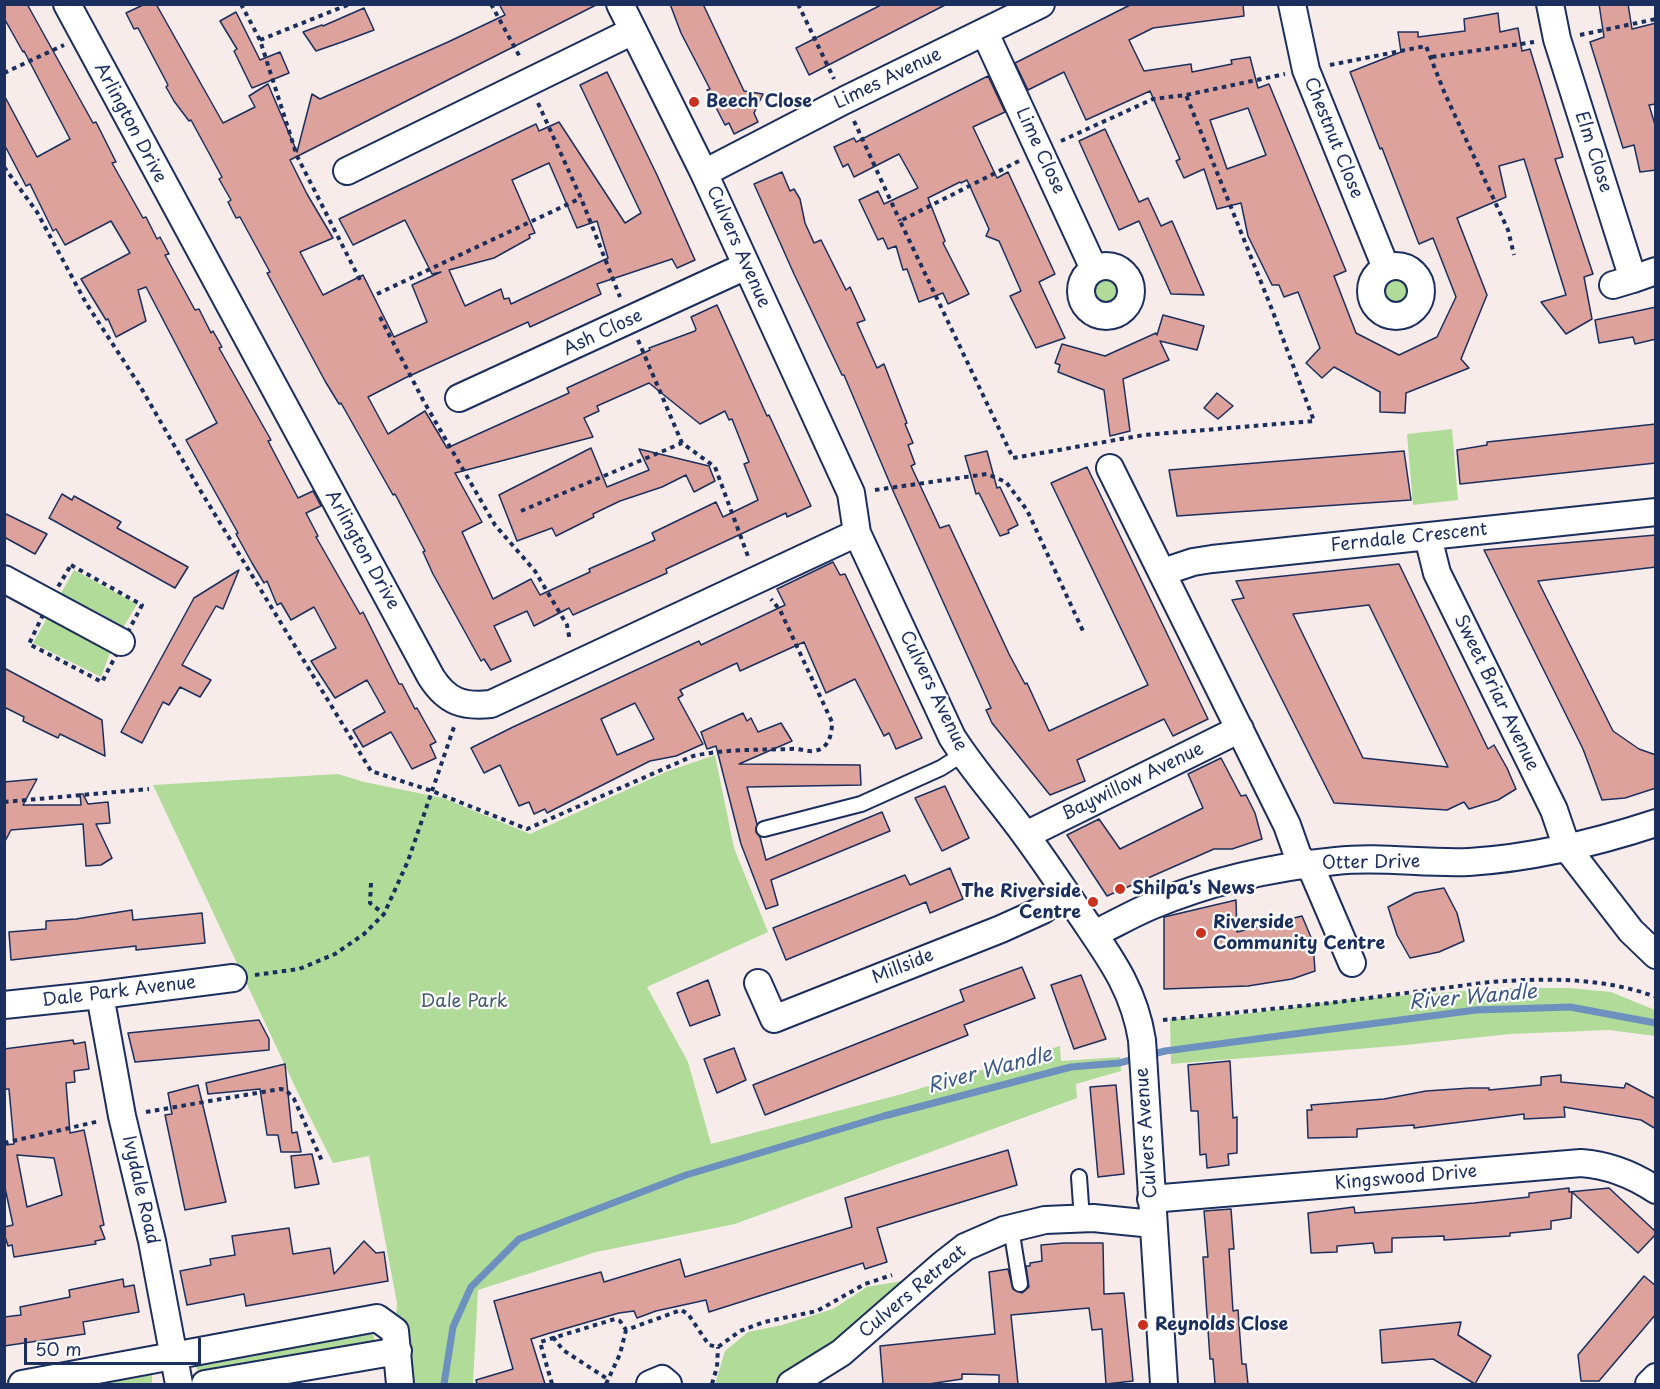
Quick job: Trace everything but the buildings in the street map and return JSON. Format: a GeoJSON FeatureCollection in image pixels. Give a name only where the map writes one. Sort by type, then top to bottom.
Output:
{"type":"FeatureCollection","features":[{"type":"Feature","properties":{"kind":"street","name":"Culvers Avenue"},"geometry":{"type":"LineString","coordinates":[[620,4],[704,173],[851,493],[857,533],[942,716],[963,754],[1026,835],[1094,934],[1127,987],[1140,1030],[1144,1069],[1164,1384]]}},
{"type":"Feature","properties":{"kind":"street","name":"Limes Avenue"},"geometry":{"type":"LineString","coordinates":[[704,173],[844,100],[1041,4]]}},
{"type":"Feature","properties":{"kind":"street","name":"Chestnut Close"},"geometry":{"type":"LineString","coordinates":[[1292,4],[1306,70],[1386,268]]}},
{"type":"Feature","properties":{"kind":"street","name":"Elm Close"},"geometry":{"type":"LineString","coordinates":[[1550,4],[1557,39],[1634,278]]}},
{"type":"Feature","properties":{"kind":"street","name":"Arlington Drive"},"geometry":{"type":"LineString","coordinates":[[70,5],[84,36],[431,677],[449,698],[462,704]]}},
{"type":"Feature","properties":{"kind":"street"},"geometry":{"type":"LineString","coordinates":[[347,171],[633,31]]}},
{"type":"Feature","properties":{"kind":"street","name":"Lime Close"},"geometry":{"type":"LineString","coordinates":[[985,33],[1094,269]]}},
{"type":"Feature","properties":{"kind":"street","name":"Ash Close"},"geometry":{"type":"LineString","coordinates":[[459,398],[746,266]]}},
{"type":"Feature","properties":{"kind":"street"},"geometry":{"type":"LineString","coordinates":[[1110,468],[1287,825],[1298,856],[1313,872],[1352,963]]}},
{"type":"Feature","properties":{"kind":"street","name":"Ferndale Crescent"},"geometry":{"type":"LineString","coordinates":[[1163,572],[1193,562],[1212,559],[1656,512]]}},
{"type":"Feature","properties":{"kind":"street"},"geometry":{"type":"LineString","coordinates":[[462,704],[475,706],[491,704],[857,533]]}},
{"type":"Feature","properties":{"kind":"street","name":"Sweet Briar Avenue"},"geometry":{"type":"LineString","coordinates":[[1428,537],[1437,573],[1554,810],[1567,848],[1631,931],[1656,955]]}},
{"type":"Feature","properties":{"kind":"street"},"geometry":{"type":"LineString","coordinates":[[4,579],[121,642]]}},
{"type":"Feature","properties":{"kind":"street","name":"Baywillow Avenue"},"geometry":{"type":"LineString","coordinates":[[1026,835],[1240,729]]}},
{"type":"Feature","properties":{"kind":"street","name":"Otter Drive"},"geometry":{"type":"LineString","coordinates":[[1094,934],[1150,906],[1193,890],[1259,873],[1306,864],[1355,860],[1469,862],[1534,855],[1604,840],[1656,823]]}},
{"type":"Feature","properties":{"kind":"street","name":"Millside"},"geometry":{"type":"LineString","coordinates":[[758,983],[774,1019],[1001,929],[1043,910],[1066,893]]}},
{"type":"Feature","properties":{"kind":"street","name":"Dale Park Avenue"},"geometry":{"type":"LineString","coordinates":[[4,1005],[233,978]]}},
{"type":"Feature","properties":{"kind":"street","name":"Ivydale Road"},"geometry":{"type":"LineString","coordinates":[[100,995],[123,1116],[152,1241],[179,1384]]}},
{"type":"Feature","properties":{"kind":"street","name":"Kingswood Drive"},"geometry":{"type":"LineString","coordinates":[[1151,1199],[1581,1163],[1610,1167],[1625,1172],[1656,1190]]}},
{"type":"Feature","properties":{"kind":"street","name":"Culvers Retreat"},"geometry":{"type":"LineString","coordinates":[[791,1384],[841,1353],[965,1247],[1011,1228],[1045,1220],[1082,1219],[1153,1224]]}},
{"type":"Feature","properties":{"kind":"street"},"geometry":{"type":"LineString","coordinates":[[22,1384],[377,1318],[395,1331],[400,1384]]}},
{"type":"Feature","properties":{"kind":"street"},"geometry":{"type":"LineString","coordinates":[[206,1384],[398,1351]]}},
{"type":"Feature","properties":{"kind":"street"},"geometry":{"type":"LineString","coordinates":[[1649,1384],[1656,1377]]}},
{"type":"Feature","properties":{"kind":"street"},"geometry":{"type":"LineString","coordinates":[[650,1384],[662,1379],[668,1384]]}},
{"type":"Feature","properties":{"kind":"lane"},"geometry":{"type":"LineString","coordinates":[[764,829],[861,804],[941,768],[963,754]]}},
{"type":"Feature","properties":{"kind":"lane"},"geometry":{"type":"LineString","coordinates":[[1079,1177],[1082,1219]]}},
{"type":"Feature","properties":{"kind":"lane"},"geometry":{"type":"LineString","coordinates":[[1011,1228],[1020,1284]]}},
{"type":"Feature","properties":{"kind":"path"},"geometry":{"type":"LineString","coordinates":[[242,4],[260,40],[297,156],[362,284]]}},
{"type":"Feature","properties":{"kind":"path"},"geometry":{"type":"LineString","coordinates":[[260,40],[350,4]]}},
{"type":"Feature","properties":{"kind":"path"},"geometry":{"type":"LineString","coordinates":[[4,166],[37,212],[86,303],[140,386],[197,485],[371,771],[527,829],[693,756],[725,751],[795,748],[814,751],[825,746],[832,735],[832,722],[780,609],[756,579],[715,467],[682,443],[523,64],[491,4]]}},
{"type":"Feature","properties":{"kind":"path"},"geometry":{"type":"LineString","coordinates":[[798,4],[1013,458],[1144,435],[1314,422],[1186,95]]}},
{"type":"Feature","properties":{"kind":"path"},"geometry":{"type":"LineString","coordinates":[[4,73],[84,36]]}},
{"type":"Feature","properties":{"kind":"path"},"geometry":{"type":"LineString","coordinates":[[900,221],[1041,150],[1153,99],[1186,95],[1426,46],[1445,94],[1508,230],[1514,255]]}},
{"type":"Feature","properties":{"kind":"path"},"geometry":{"type":"LineString","coordinates":[[377,294],[581,198]]}},
{"type":"Feature","properties":{"kind":"path"},"geometry":{"type":"LineString","coordinates":[[380,317],[423,400],[495,525],[535,571],[567,625],[575,666]]}},
{"type":"Feature","properties":{"kind":"path"},"geometry":{"type":"LineString","coordinates":[[520,511],[682,443]]}},
{"type":"Feature","properties":{"kind":"path"},"geometry":{"type":"LineString","coordinates":[[851,493],[987,474],[1006,482],[1027,510],[1083,631]]}},
{"type":"Feature","properties":{"kind":"path"},"geometry":{"type":"LineString","coordinates":[[233,978],[299,969],[335,954],[364,934],[384,914],[404,870],[462,704]]}},
{"type":"Feature","properties":{"kind":"path"},"geometry":{"type":"LineString","coordinates":[[4,802],[149,789]]}},
{"type":"Feature","properties":{"kind":"path"},"geometry":{"type":"LineString","coordinates":[[371,883],[370,903],[384,914]]}},
{"type":"Feature","properties":{"kind":"path"},"geometry":{"type":"LineString","coordinates":[[1140,1030],[1161,1020],[1277,1009],[1520,980],[1608,984],[1656,997]]}},
{"type":"Feature","properties":{"kind":"path"},"geometry":{"type":"LineString","coordinates":[[4,1143],[123,1116],[280,1089],[286,1090],[294,1099],[322,1161]]}},
{"type":"Feature","properties":{"kind":"path"},"geometry":{"type":"LineString","coordinates":[[626,1330],[681,1310],[688,1314],[709,1345],[718,1347],[740,1331],[764,1322],[817,1311],[865,1284],[914,1270],[931,1274]]}},
{"type":"Feature","properties":{"kind":"path"},"geometry":{"type":"LineString","coordinates":[[552,1384],[540,1342],[615,1319],[620,1321],[626,1330],[620,1354],[606,1384]]}},
{"type":"Feature","properties":{"kind":"path"},"geometry":{"type":"LineString","coordinates":[[553,1337],[563,1350],[609,1380]]}},
{"type":"Feature","properties":{"kind":"path"},"geometry":{"type":"LineString","coordinates":[[712,1384],[717,1368],[718,1347]]}},
{"type":"Feature","properties":{"kind":"green space"},"geometry":{"type":"Polygon","coordinates":[[[1396,275],[1408,279],[1412,291],[1408,303],[1396,307],[1384,303],[1380,291],[1384,279],[1396,275]]]}},
{"type":"Feature","properties":{"kind":"green space"},"geometry":{"type":"Polygon","coordinates":[[[1106,277],[1117,281],[1121,292],[1117,303],[1106,307],[1095,303],[1091,292],[1095,281],[1106,277]]]}},
{"type":"Feature","properties":{"kind":"green space"},"geometry":{"type":"Polygon","coordinates":[[[1452,429],[1458,500],[1413,505],[1407,434],[1452,429]]]}},
{"type":"Feature","properties":{"kind":"green space"},"geometry":{"type":"Polygon","coordinates":[[[74,570],[137,604],[113,645],[101,677],[33,643],[74,570]]]}},
{"type":"Feature","properties":{"kind":"green space","name":"Dale Park"},"geometry":{"type":"Polygon","coordinates":[[[715,755],[734,848],[768,932],[647,987],[688,1062],[711,1144],[902,1094],[1060,1046],[1061,1061],[1120,1057],[1121,1071],[1076,1084],[1077,1098],[735,1224],[596,1252],[478,1290],[473,1384],[400,1384],[395,1331],[397,1303],[369,1156],[333,1163],[153,785],[338,774],[364,782],[443,798],[530,834],[668,771],[715,755]]]}},
{"type":"Feature","properties":{"kind":"green space"},"geometry":{"type":"Polygon","coordinates":[[[1503,988],[1569,988],[1611,992],[1655,1010],[1655,1036],[1609,1030],[1510,1034],[1171,1064],[1170,1019],[1237,1015],[1345,1000],[1503,988]]]}},
{"type":"Feature","properties":{"kind":"green space"},"geometry":{"type":"Polygon","coordinates":[[[913,1279],[784,1384],[715,1384],[725,1351],[748,1332],[782,1325],[833,1309],[867,1287],[913,1279]]]}},
{"type":"Feature","properties":{"kind":"green space"},"geometry":{"type":"Polygon","coordinates":[[[367,1330],[373,1333],[375,1343],[204,1372],[197,1370],[194,1362],[367,1330]]]}},
{"type":"Feature","properties":{"kind":"green space"},"geometry":{"type":"Polygon","coordinates":[[[147,1372],[152,1374],[152,1384],[76,1384],[147,1372]]]}},
{"type":"Feature","properties":{"kind":"waterway","name":"River Wandle"},"geometry":{"type":"LineString","coordinates":[[1149,1055],[1476,1010],[1570,1007],[1656,1023]]}},
{"type":"Feature","properties":{"kind":"waterway","name":"River Wandle"},"geometry":{"type":"LineString","coordinates":[[444,1384],[453,1327],[471,1287],[519,1239],[686,1175],[884,1116],[1071,1067],[1119,1063],[1138,1058]]}},
{"type":"Feature","properties":{"kind":"place","name":"Beech Close"},"geometry":{"type":"Point","coordinates":[694,102]}},
{"type":"Feature","properties":{"kind":"place","name":"Shilpa's News"},"geometry":{"type":"Point","coordinates":[1120,889]}},
{"type":"Feature","properties":{"kind":"place","name":"The Riverside Centre"},"geometry":{"type":"Point","coordinates":[1093,902]}},
{"type":"Feature","properties":{"kind":"place","name":"Riverside Community Centre"},"geometry":{"type":"Point","coordinates":[1201,933]}},
{"type":"Feature","properties":{"kind":"place","name":"Reynolds Close"},"geometry":{"type":"Point","coordinates":[1143,1325]}}]}
